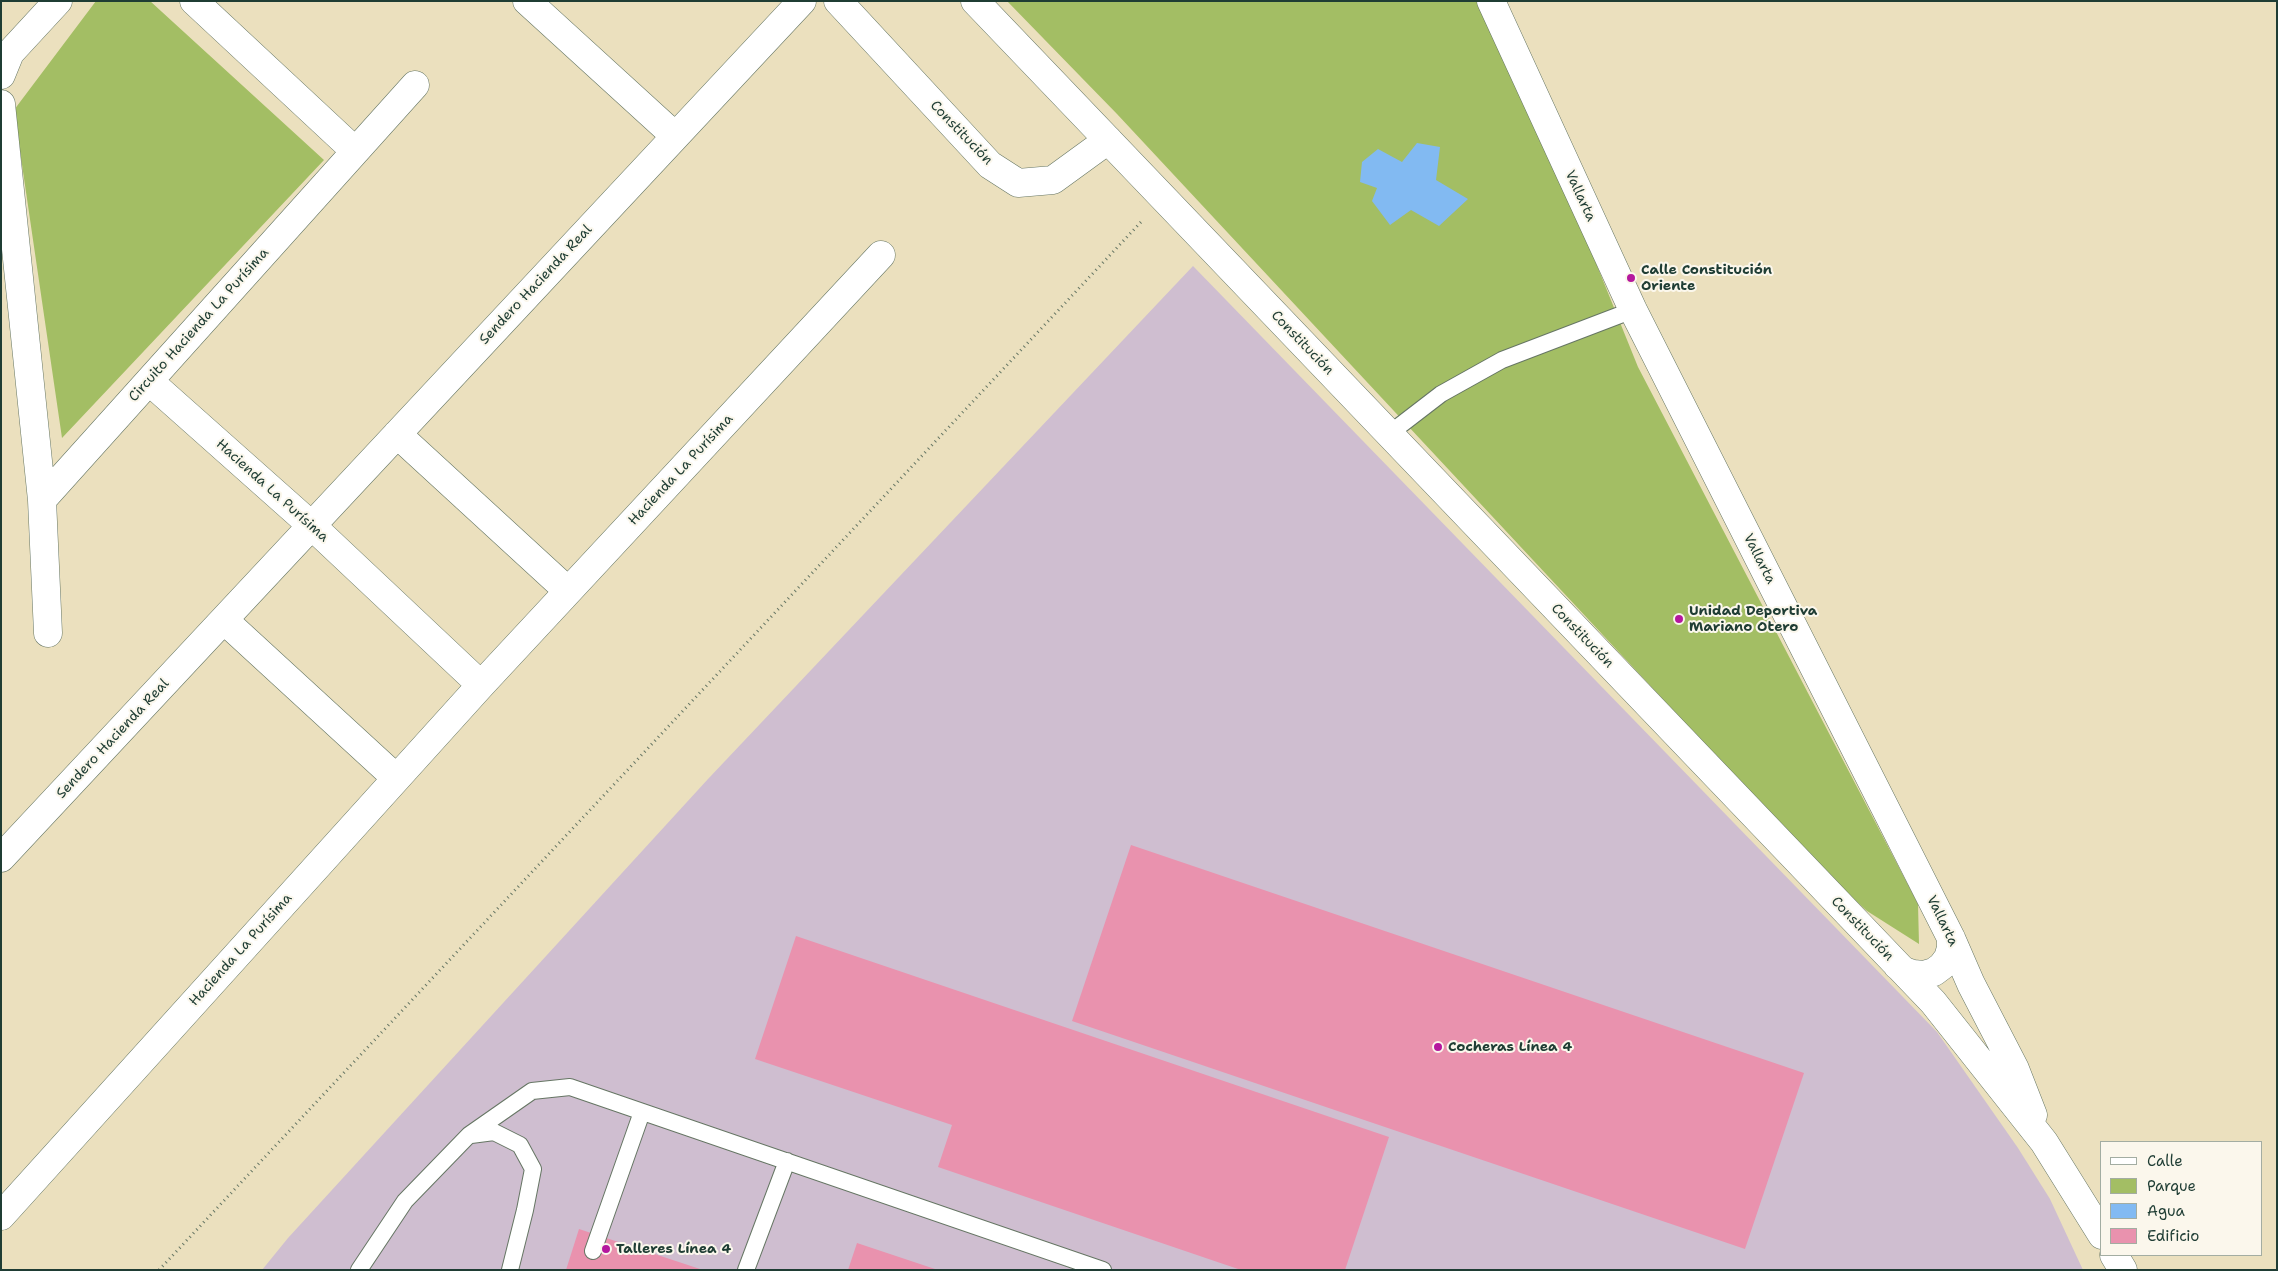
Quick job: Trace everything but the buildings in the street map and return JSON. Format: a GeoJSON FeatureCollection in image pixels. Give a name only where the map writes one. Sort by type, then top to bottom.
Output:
{"type":"FeatureCollection","features":[{"type":"Feature","properties":{"kind":"street"},"geometry":{"type":"LineString","coordinates":[[1,75],[10,53],[58,1]]}},
{"type":"Feature","properties":{"kind":"street"},"geometry":{"type":"LineString","coordinates":[[194,1],[355,151]]}},
{"type":"Feature","properties":{"kind":"street"},"geometry":{"type":"LineString","coordinates":[[527,1],[675,136]]}},
{"type":"Feature","properties":{"kind":"street","name":"Sendero Hacienda Real"},"geometry":{"type":"LineString","coordinates":[[1,858],[802,1]]}},
{"type":"Feature","properties":{"kind":"street","name":"Constitución"},"geometry":{"type":"LineString","coordinates":[[838,1],[990,165],[1018,183],[1053,180],[1108,140]]}},
{"type":"Feature","properties":{"kind":"street","name":"Constitución"},"geometry":{"type":"LineString","coordinates":[[975,1],[1933,1002],[2044,1142]]}},
{"type":"Feature","properties":{"kind":"street","name":"Vallarta"},"geometry":{"type":"LineString","coordinates":[[1491,1],[1633,310],[1951,938],[1971,984],[2015,1069],[2044,1142]]}},
{"type":"Feature","properties":{"kind":"street","name":"Circuito Hacienda La Purísima"},"geometry":{"type":"LineString","coordinates":[[42,500],[415,85]]}},
{"type":"Feature","properties":{"kind":"street"},"geometry":{"type":"LineString","coordinates":[[1,104],[42,500],[48,633]]}},
{"type":"Feature","properties":{"kind":"street","name":"Hacienda La Purísima"},"geometry":{"type":"LineString","coordinates":[[1,1216],[481,685],[881,255]]}},
{"type":"Feature","properties":{"kind":"street","name":"Hacienda La Purísima"},"geometry":{"type":"LineString","coordinates":[[150,381],[311,525],[481,685]]}},
{"type":"Feature","properties":{"kind":"street"},"geometry":{"type":"LineString","coordinates":[[397,434],[568,591]]}},
{"type":"Feature","properties":{"kind":"street"},"geometry":{"type":"LineString","coordinates":[[224,620],[396,778]]}},
{"type":"Feature","properties":{"kind":"street"},"geometry":{"type":"LineString","coordinates":[[1896,964],[1904,971],[1913,974],[1924,975],[1934,972],[1948,958],[1951,938]]}},
{"type":"Feature","properties":{"kind":"street"},"geometry":{"type":"LineString","coordinates":[[2044,1142],[2100,1232]]}},
{"type":"Feature","properties":{"kind":"street"},"geometry":{"type":"LineString","coordinates":[[2115,1256],[2124,1270]]}},
{"type":"Feature","properties":{"kind":"lane"},"geometry":{"type":"LineString","coordinates":[[1389,434],[1441,394],[1502,360],[1633,310]]}},
{"type":"Feature","properties":{"kind":"lane"},"geometry":{"type":"LineString","coordinates":[[359,1270],[405,1201],[469,1135],[532,1091],[570,1087],[1103,1270]]}},
{"type":"Feature","properties":{"kind":"lane"},"geometry":{"type":"LineString","coordinates":[[593,1251],[642,1112]]}},
{"type":"Feature","properties":{"kind":"lane"},"geometry":{"type":"LineString","coordinates":[[469,1135],[494,1132],[520,1145],[532,1168],[525,1210],[510,1270]]}},
{"type":"Feature","properties":{"kind":"lane"},"geometry":{"type":"LineString","coordinates":[[746,1270],[787,1161]]}},
{"type":"Feature","properties":{"kind":"path"},"geometry":{"type":"LineString","coordinates":[[159,1270],[1164,198]]}},
{"type":"Feature","properties":{"kind":"shaded area"},"geometry":{"type":"Polygon","coordinates":[[[1193,266],[1937,1032],[2018,1148],[2050,1199],[2083,1270],[262,1270],[288,1238],[708,779],[1193,266]]]}},
{"type":"Feature","properties":{"kind":"green space"},"geometry":{"type":"Polygon","coordinates":[[[96,1],[150,1],[324,160],[62,438],[14,110],[96,1]]]}},
{"type":"Feature","properties":{"kind":"green space","name":"Unidad Deportiva Mariano Otero"},"geometry":{"type":"Polygon","coordinates":[[[1007,1],[1490,1],[1638,367],[1918,904],[1919,944],[1867,911],[1823,871],[1117,114],[1007,1]]]}},
{"type":"Feature","properties":{"kind":"water"},"geometry":{"type":"Polygon","coordinates":[[[1417,143],[1440,147],[1436,180],[1468,199],[1439,226],[1411,210],[1390,225],[1372,201],[1377,188],[1360,182],[1362,162],[1378,149],[1402,162],[1417,143]]]}},
{"type":"Feature","properties":{"kind":"place","name":"Calle Constitución Oriente"},"geometry":{"type":"Point","coordinates":[1631,278]}},
{"type":"Feature","properties":{"kind":"place","name":"Unidad Deportiva Mariano Otero"},"geometry":{"type":"Point","coordinates":[1679,619]}},
{"type":"Feature","properties":{"kind":"place","name":"Cocheras Línea 4"},"geometry":{"type":"Point","coordinates":[1438,1047]}},
{"type":"Feature","properties":{"kind":"place","name":"Talleres Línea 4"},"geometry":{"type":"Point","coordinates":[606,1249]}}]}
